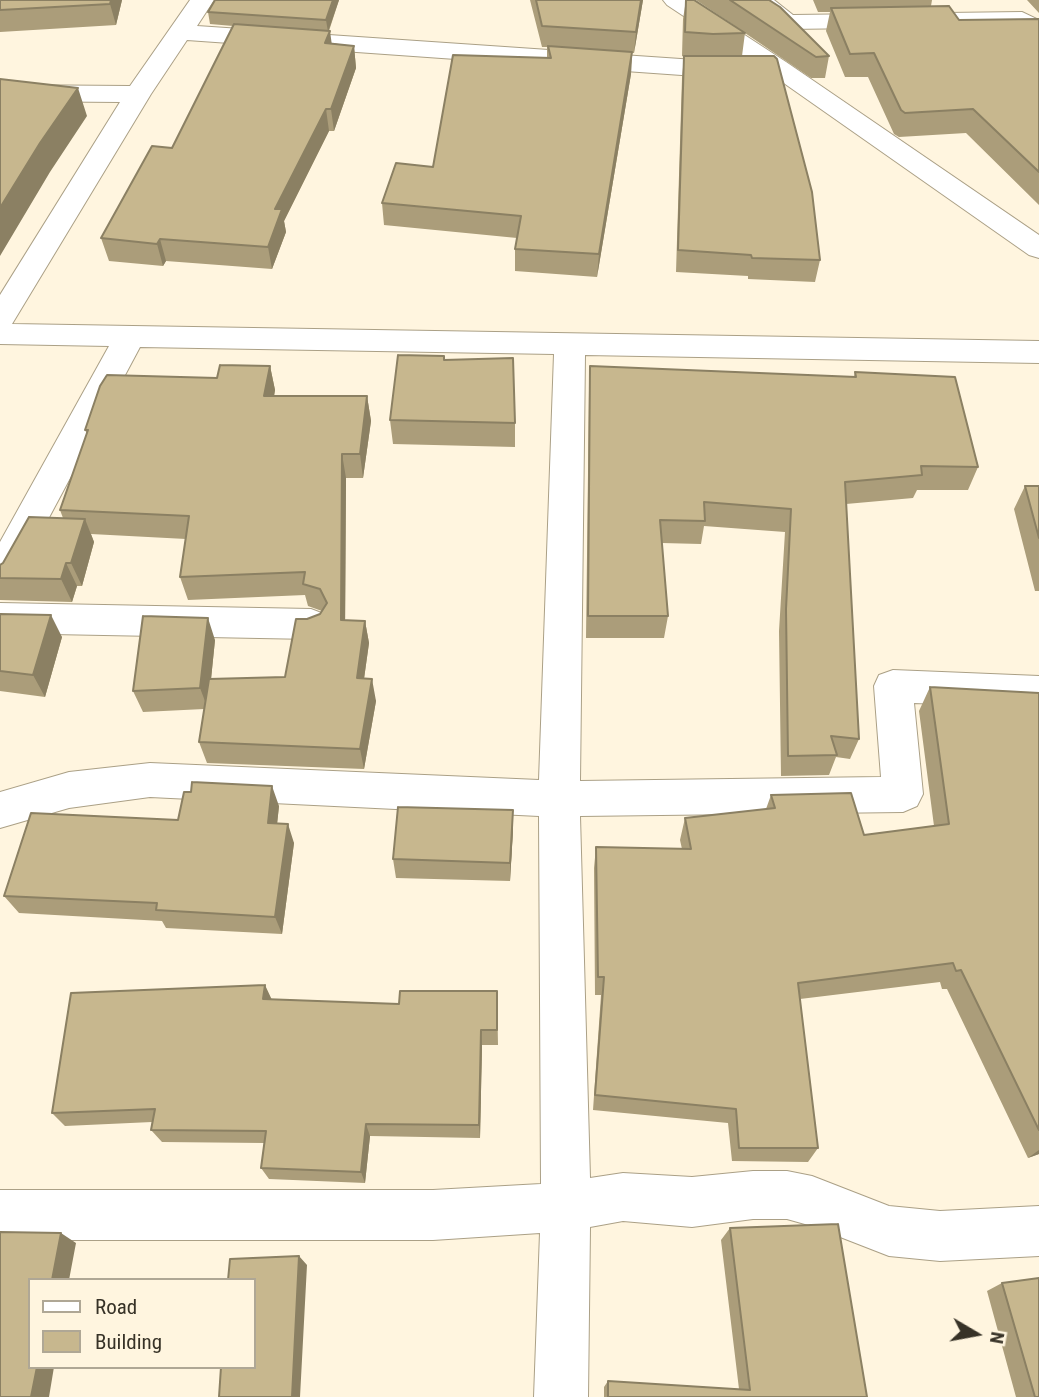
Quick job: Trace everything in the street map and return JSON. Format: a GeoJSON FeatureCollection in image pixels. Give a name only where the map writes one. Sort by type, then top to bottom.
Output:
{"type":"FeatureCollection","features":[{"type":"Feature","properties":{"kind":"street"},"geometry":{"type":"LineString","coordinates":[[0,319],[138,94],[202,0]]}},
{"type":"Feature","properties":{"kind":"street"},"geometry":{"type":"LineString","coordinates":[[675,0],[777,67],[1039,249]]}},
{"type":"Feature","properties":{"kind":"street"},"geometry":{"type":"LineString","coordinates":[[762,0],[768,9],[789,22],[1027,17]]}},
{"type":"Feature","properties":{"kind":"street"},"geometry":{"type":"LineString","coordinates":[[181,32],[710,69],[777,67]]}},
{"type":"Feature","properties":{"kind":"street"},"geometry":{"type":"LineString","coordinates":[[0,93],[138,94]]}},
{"type":"Feature","properties":{"kind":"street"},"geometry":{"type":"LineString","coordinates":[[0,334],[1039,352]]}},
{"type":"Feature","properties":{"kind":"street"},"geometry":{"type":"LineString","coordinates":[[0,575],[130,336]]}},
{"type":"Feature","properties":{"kind":"street"},"geometry":{"type":"LineString","coordinates":[[561,1397],[566,1207],[559,799],[570,344]]}},
{"type":"Feature","properties":{"kind":"street"},"geometry":{"type":"LineString","coordinates":[[0,618],[312,624]]}},
{"type":"Feature","properties":{"kind":"street"},"geometry":{"type":"LineString","coordinates":[[0,810],[69,790],[150,780],[559,799],[903,794],[893,686],[1039,692]]}},
{"type":"Feature","properties":{"kind":"street"},"geometry":{"type":"LineString","coordinates":[[0,1215],[433,1215],[566,1207],[623,1197],[717,1202],[753,1195],[787,1195],[812,1201],[889,1231],[940,1236],[1039,1231]]}},
{"type":"Feature","properties":{"kind":"building"},"geometry":{"type":"Polygon","coordinates":[[[0,0],[111,0],[110,4],[0,10],[0,0]]]}},
{"type":"Feature","properties":{"kind":"building"},"geometry":{"type":"Polygon","coordinates":[[[215,0],[333,0],[326,20],[208,12],[215,0]]]}},
{"type":"Feature","properties":{"kind":"building"},"geometry":{"type":"Polygon","coordinates":[[[536,0],[641,0],[636,32],[542,26],[536,0]]]}},
{"type":"Feature","properties":{"kind":"building"},"geometry":{"type":"Polygon","coordinates":[[[686,0],[694,0],[745,33],[685,32],[686,0]]]}},
{"type":"Feature","properties":{"kind":"building"},"geometry":{"type":"Polygon","coordinates":[[[730,0],[769,0],[780,7],[829,56],[816,57],[730,0]]]}},
{"type":"Feature","properties":{"kind":"building"},"geometry":{"type":"Polygon","coordinates":[[[949,6],[959,20],[1039,19],[1039,172],[973,109],[905,113],[901,110],[874,53],[850,54],[831,8],[949,6]]]}},
{"type":"Feature","properties":{"kind":"building"},"geometry":{"type":"Polygon","coordinates":[[[234,24],[330,31],[325,43],[354,46],[331,109],[326,109],[275,209],[282,209],[268,247],[160,239],[157,244],[101,238],[152,146],[172,148],[234,24]]]}},
{"type":"Feature","properties":{"kind":"building"},"geometry":{"type":"Polygon","coordinates":[[[548,46],[632,52],[599,254],[515,249],[521,216],[382,203],[396,163],[433,167],[453,55],[551,58],[548,46]]]}},
{"type":"Feature","properties":{"kind":"building"},"geometry":{"type":"Polygon","coordinates":[[[684,56],[774,56],[777,59],[812,192],[820,260],[752,258],[751,255],[678,250],[684,56]]]}},
{"type":"Feature","properties":{"kind":"building"},"geometry":{"type":"Polygon","coordinates":[[[0,79],[78,88],[0,208],[0,79]]]}},
{"type":"Feature","properties":{"kind":"building"},"geometry":{"type":"Polygon","coordinates":[[[398,355],[444,356],[444,360],[513,358],[515,423],[390,420],[398,355]]]}},
{"type":"Feature","properties":{"kind":"building"},"geometry":{"type":"Polygon","coordinates":[[[220,365],[270,366],[264,396],[367,396],[360,454],[342,454],[341,620],[365,621],[357,678],[372,679],[360,749],[199,742],[209,679],[285,677],[296,619],[307,619],[320,614],[327,603],[320,589],[303,584],[305,572],[180,577],[189,516],[60,510],[100,386],[107,375],[217,378],[220,365]]]}},
{"type":"Feature","properties":{"kind":"building"},"geometry":{"type":"Polygon","coordinates":[[[590,366],[856,377],[855,372],[955,377],[978,467],[921,466],[922,475],[845,482],[859,739],[831,736],[837,755],[788,756],[786,609],[791,509],[704,502],[705,521],[660,520],[668,616],[588,616],[590,366]]]}},
{"type":"Feature","properties":{"kind":"building"},"geometry":{"type":"Polygon","coordinates":[[[1025,486],[1039,486],[1039,538],[1025,486]]]}},
{"type":"Feature","properties":{"kind":"building"},"geometry":{"type":"Polygon","coordinates":[[[29,517],[85,519],[71,563],[66,563],[61,579],[0,578],[0,565],[29,517]]]}},
{"type":"Feature","properties":{"kind":"building"},"geometry":{"type":"Polygon","coordinates":[[[0,614],[51,615],[33,675],[0,671],[0,614]]]}},
{"type":"Feature","properties":{"kind":"building"},"geometry":{"type":"Polygon","coordinates":[[[143,616],[208,618],[200,688],[133,691],[143,616]]]}},
{"type":"Feature","properties":{"kind":"building"},"geometry":{"type":"Polygon","coordinates":[[[930,687],[1039,693],[1039,1130],[961,970],[956,971],[953,963],[798,983],[818,1148],[739,1148],[736,1109],[595,1095],[604,977],[598,977],[596,847],[691,849],[685,818],[775,808],[771,795],[851,793],[864,835],[949,824],[930,687]]]}},
{"type":"Feature","properties":{"kind":"building"},"geometry":{"type":"Polygon","coordinates":[[[192,782],[272,786],[268,823],[288,824],[275,917],[156,910],[157,903],[4,896],[31,813],[178,820],[184,792],[191,792],[192,782]]]}},
{"type":"Feature","properties":{"kind":"building"},"geometry":{"type":"Polygon","coordinates":[[[398,807],[513,810],[510,863],[393,859],[398,807]]]}},
{"type":"Feature","properties":{"kind":"building"},"geometry":{"type":"Polygon","coordinates":[[[265,985],[263,999],[399,1004],[400,991],[497,991],[497,1030],[481,1030],[479,1125],[366,1124],[361,1172],[261,1168],[266,1131],[151,1130],[155,1109],[52,1113],[71,993],[265,985]]]}},
{"type":"Feature","properties":{"kind":"building"},"geometry":{"type":"Polygon","coordinates":[[[838,1224],[867,1397],[608,1397],[608,1381],[750,1390],[730,1228],[838,1224]]]}},
{"type":"Feature","properties":{"kind":"building"},"geometry":{"type":"Polygon","coordinates":[[[0,1232],[61,1233],[52,1278],[28,1278],[28,1369],[37,1369],[31,1397],[0,1397],[0,1232]]]}},
{"type":"Feature","properties":{"kind":"building"},"geometry":{"type":"Polygon","coordinates":[[[299,1256],[292,1397],[219,1397],[221,1369],[256,1369],[256,1278],[228,1278],[230,1259],[299,1256]]]}},
{"type":"Feature","properties":{"kind":"building"},"geometry":{"type":"Polygon","coordinates":[[[1039,1278],[1039,1397],[1035,1397],[1002,1283],[1039,1278]]]}}]}
